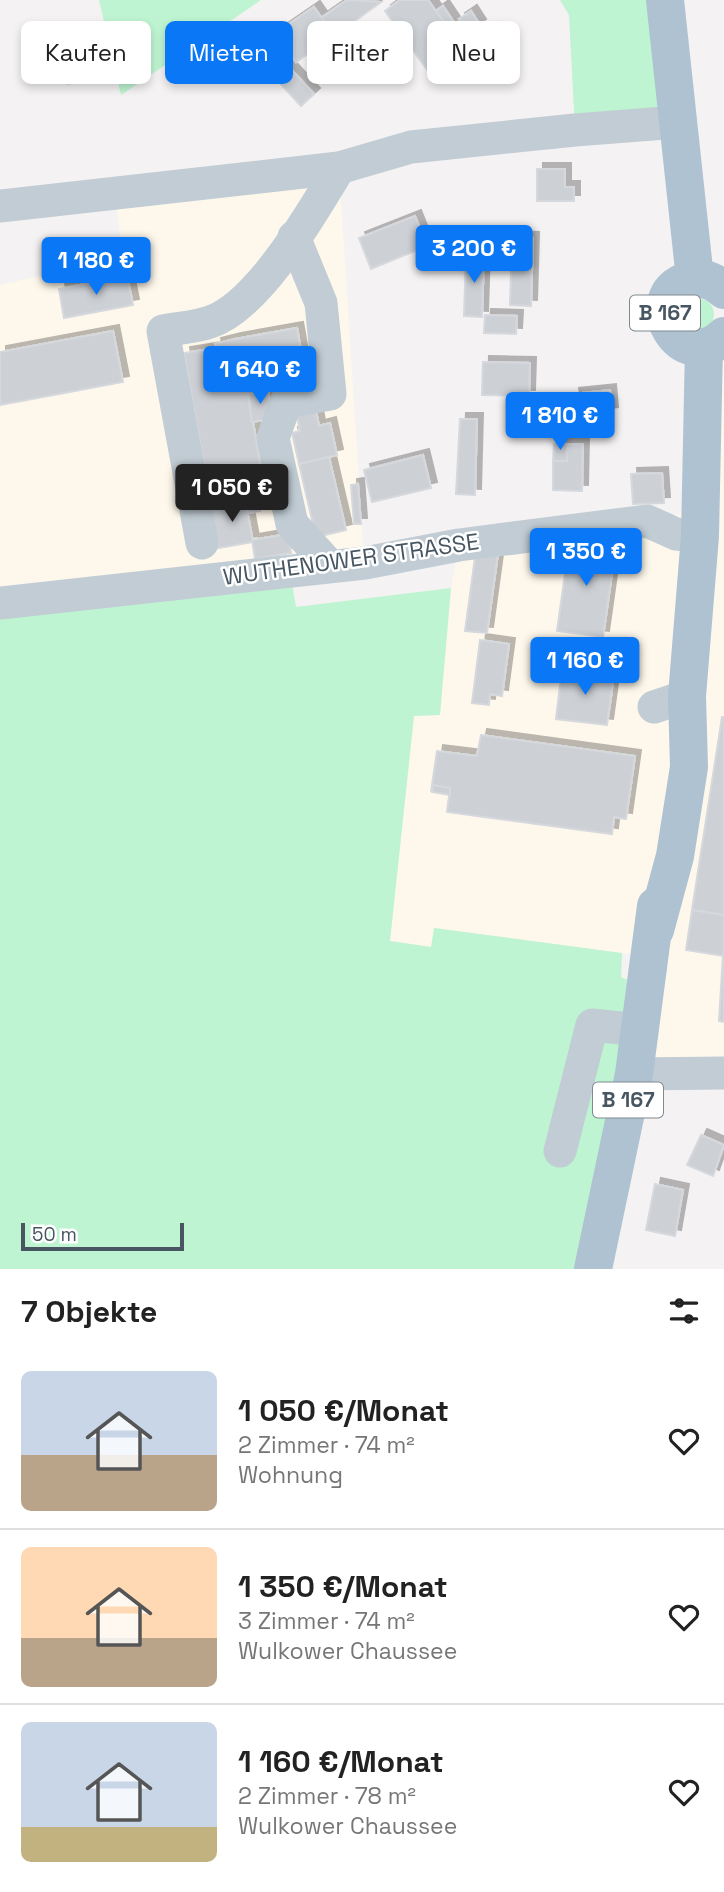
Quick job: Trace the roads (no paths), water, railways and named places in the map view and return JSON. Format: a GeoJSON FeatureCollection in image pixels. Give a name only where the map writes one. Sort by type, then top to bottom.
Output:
{"type":"FeatureCollection","features":[{"type":"Feature","properties":{"kind":"main road","name":"B 167"},"geometry":{"type":"LineString","coordinates":[[593,1269],[634,1074],[654,930],[658,865],[673,763],[671,701],[700,536],[714,342],[683,344],[675,337],[665,318],[669,297],[684,282],[709,284],[678,122],[665,0]]}},
{"type":"Feature","properties":{"kind":"street"},"geometry":{"type":"LineString","coordinates":[[0,206],[339,167],[411,148],[678,122]]}},
{"type":"Feature","properties":{"kind":"street"},"geometry":{"type":"LineString","coordinates":[[202,543],[163,331],[212,322],[237,305],[268,274],[339,167]]}},
{"type":"Feature","properties":{"kind":"street"},"geometry":{"type":"LineString","coordinates":[[295,237],[321,303],[330,394],[286,402],[273,438],[292,524],[329,565]]}},
{"type":"Feature","properties":{"kind":"street","name":"WUTHENOWER STRASSE"},"geometry":{"type":"LineString","coordinates":[[0,603],[329,565],[647,521],[676,534],[700,536]]}},
{"type":"Feature","properties":{"kind":"street"},"geometry":{"type":"LineString","coordinates":[[560,1151],[570,1121],[592,1025],[640,1030]]}},
{"type":"Feature","properties":{"kind":"street"},"geometry":{"type":"LineString","coordinates":[[634,1074],[724,1073]]}}]}
